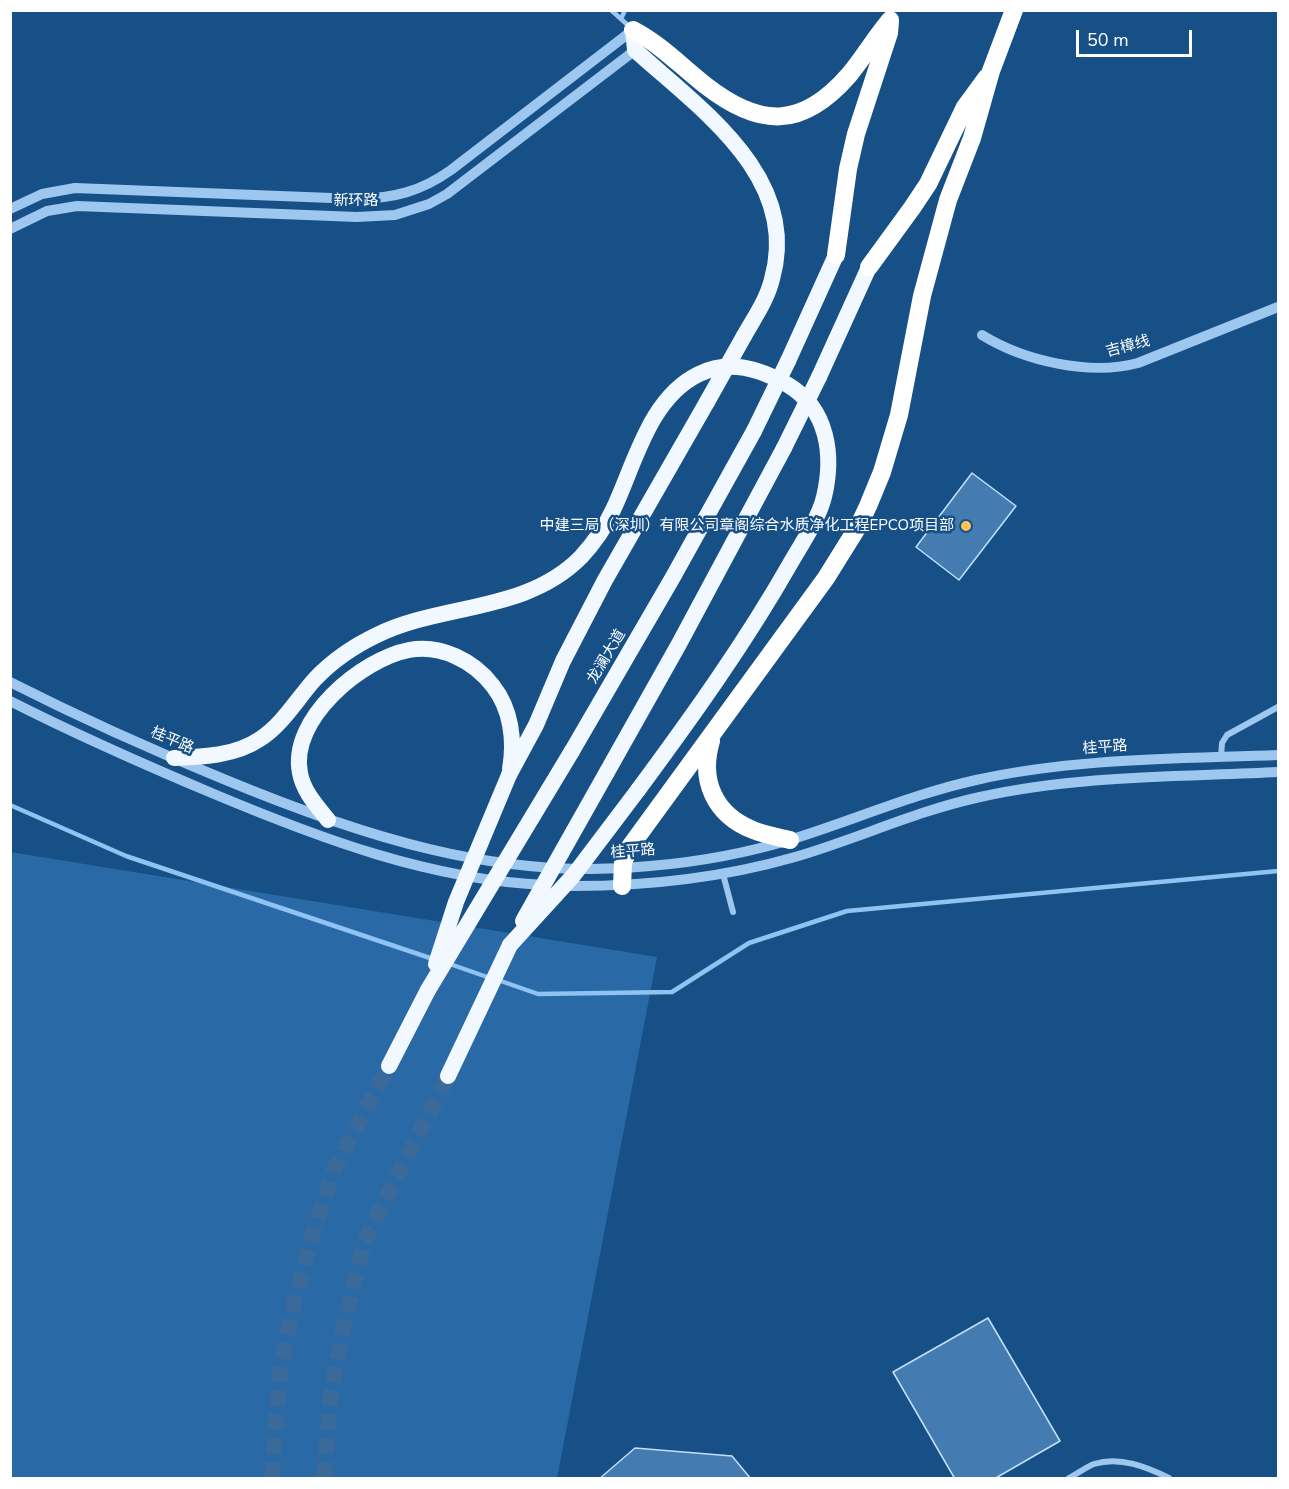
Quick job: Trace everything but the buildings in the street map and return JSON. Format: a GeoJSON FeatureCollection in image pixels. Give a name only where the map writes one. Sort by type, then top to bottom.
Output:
{"type":"FeatureCollection","features":[{"type":"Feature","properties":{"kind":"highway"},"geometry":{"type":"LineString","coordinates":[[448,1076],[510,945],[684,634],[784,448],[819,377],[868,267],[928,184],[977,101],[1014,10]]}},
{"type":"Feature","properties":{"kind":"highway"},"geometry":{"type":"LineString","coordinates":[[627,25],[650,38],[721,96],[753,112],[784,117],[808,109],[836,88],[849,75],[889,23]]}},
{"type":"Feature","properties":{"kind":"highway"},"geometry":{"type":"LineString","coordinates":[[836,255],[848,169],[889,23]]}},
{"type":"Feature","properties":{"kind":"highway"},"geometry":{"type":"LineString","coordinates":[[428,990],[456,902],[509,775],[536,725],[563,661],[605,580],[744,336],[770,287],[777,260],[777,232],[760,176],[723,131],[635,50],[627,25]]}},
{"type":"Feature","properties":{"kind":"highway"},"geometry":{"type":"LineString","coordinates":[[622,877],[629,848],[842,554],[859,525],[882,472],[899,416],[922,296],[977,101]]}},
{"type":"Feature","properties":{"kind":"highway","name":"龙澜大道"},"geometry":{"type":"LineString","coordinates":[[389,1066],[428,990],[572,751],[668,586],[754,431],[836,255]]}},
{"type":"Feature","properties":{"kind":"highway"},"geometry":{"type":"LineString","coordinates":[[174,758],[230,752],[260,739],[280,722],[334,661],[380,633],[425,618],[509,598],[529,591],[562,572],[578,560],[603,528],[654,420],[682,384],[708,370],[730,365],[765,373],[791,386],[809,402],[818,415],[827,439],[828,473],[823,500],[798,549],[757,619],[696,711],[573,876],[510,945]]}},
{"type":"Feature","properties":{"kind":"highway"},"geometry":{"type":"LineString","coordinates":[[328,820],[310,796],[300,774],[300,754],[308,729],[322,708],[350,679],[382,660],[410,650],[435,650],[459,658],[482,673],[491,683],[504,705],[510,723],[512,755],[509,775]]}},
{"type":"Feature","properties":{"kind":"highway"},"geometry":{"type":"LineString","coordinates":[[713,733],[706,766],[710,786],[719,806],[728,816],[747,828],[790,840]]}},
{"type":"Feature","properties":{"kind":"street","name":"新环路"},"geometry":{"type":"LineString","coordinates":[[10,209],[32,198],[75,188],[357,200],[399,195],[422,188],[451,170],[627,25]]}},
{"type":"Feature","properties":{"kind":"street","name":"新环路"},"geometry":{"type":"LineString","coordinates":[[10,229],[47,211],[77,206],[357,217],[395,215],[412,210],[429,204],[462,184],[650,38]]}},
{"type":"Feature","properties":{"kind":"street","name":"吉樟线"},"geometry":{"type":"LineString","coordinates":[[982,335],[1012,350],[1040,358],[1088,368],[1115,368],[1138,363],[1278,308]]}},
{"type":"Feature","properties":{"kind":"street","name":"桂平路"},"geometry":{"type":"LineString","coordinates":[[10,681],[174,758],[328,820],[408,844],[481,860],[622,877],[658,884],[723,874],[795,856],[953,803],[1012,790],[1100,781],[1278,772]]}},
{"type":"Feature","properties":{"kind":"street","name":"桂平路"},"geometry":{"type":"LineString","coordinates":[[10,701],[190,784],[353,847],[426,867],[504,882],[561,886],[622,877],[790,840],[931,791],[1009,773],[1099,763],[1278,755]]}},
{"type":"Feature","properties":{"kind":"street"},"geometry":{"type":"LineString","coordinates":[[1221,758],[1222,743],[1227,735],[1278,707]]}},
{"type":"Feature","properties":{"kind":"street"},"geometry":{"type":"LineString","coordinates":[[723,874],[734,912]]}},
{"type":"Feature","properties":{"kind":"street"},"geometry":{"type":"LineString","coordinates":[[1069,1479],[1095,1464],[1122,1462],[1148,1468],[1169,1479]]}},
{"type":"Feature","properties":{"kind":"lane"},"geometry":{"type":"LineString","coordinates":[[610,10],[627,25]]}},
{"type":"Feature","properties":{"kind":"lane"},"geometry":{"type":"LineString","coordinates":[[625,10],[627,25]]}},
{"type":"Feature","properties":{"kind":"shaded area"},"geometry":{"type":"Polygon","coordinates":[[[10,852],[657,957],[557,1478],[11,1478],[10,852]]]}},
{"type":"Feature","properties":{"kind":"waterway"},"geometry":{"type":"LineString","coordinates":[[10,805],[126,856],[433,959]]}},
{"type":"Feature","properties":{"kind":"waterway"},"geometry":{"type":"LineString","coordinates":[[498,980],[538,994],[672,992],[749,943],[847,911],[1278,871]]}},
{"type":"Feature","properties":{"kind":"waterway"},"geometry":{"type":"LineString","coordinates":[[447,963],[490,978]]}},
{"type":"Feature","properties":{"kind":"tunnel"},"geometry":{"type":"LineString","coordinates":[[272,1478],[280,1372],[293,1307],[310,1242],[334,1169],[389,1066]]}},
{"type":"Feature","properties":{"kind":"tunnel"},"geometry":{"type":"LineString","coordinates":[[324,1478],[331,1392],[343,1329],[364,1242],[448,1076]]}},
{"type":"Feature","properties":{"kind":"place","name":"中建三局（深圳）有限公司章阁综合水质净化工程EPCO项目部"},"geometry":{"type":"Point","coordinates":[966,526]}}]}
